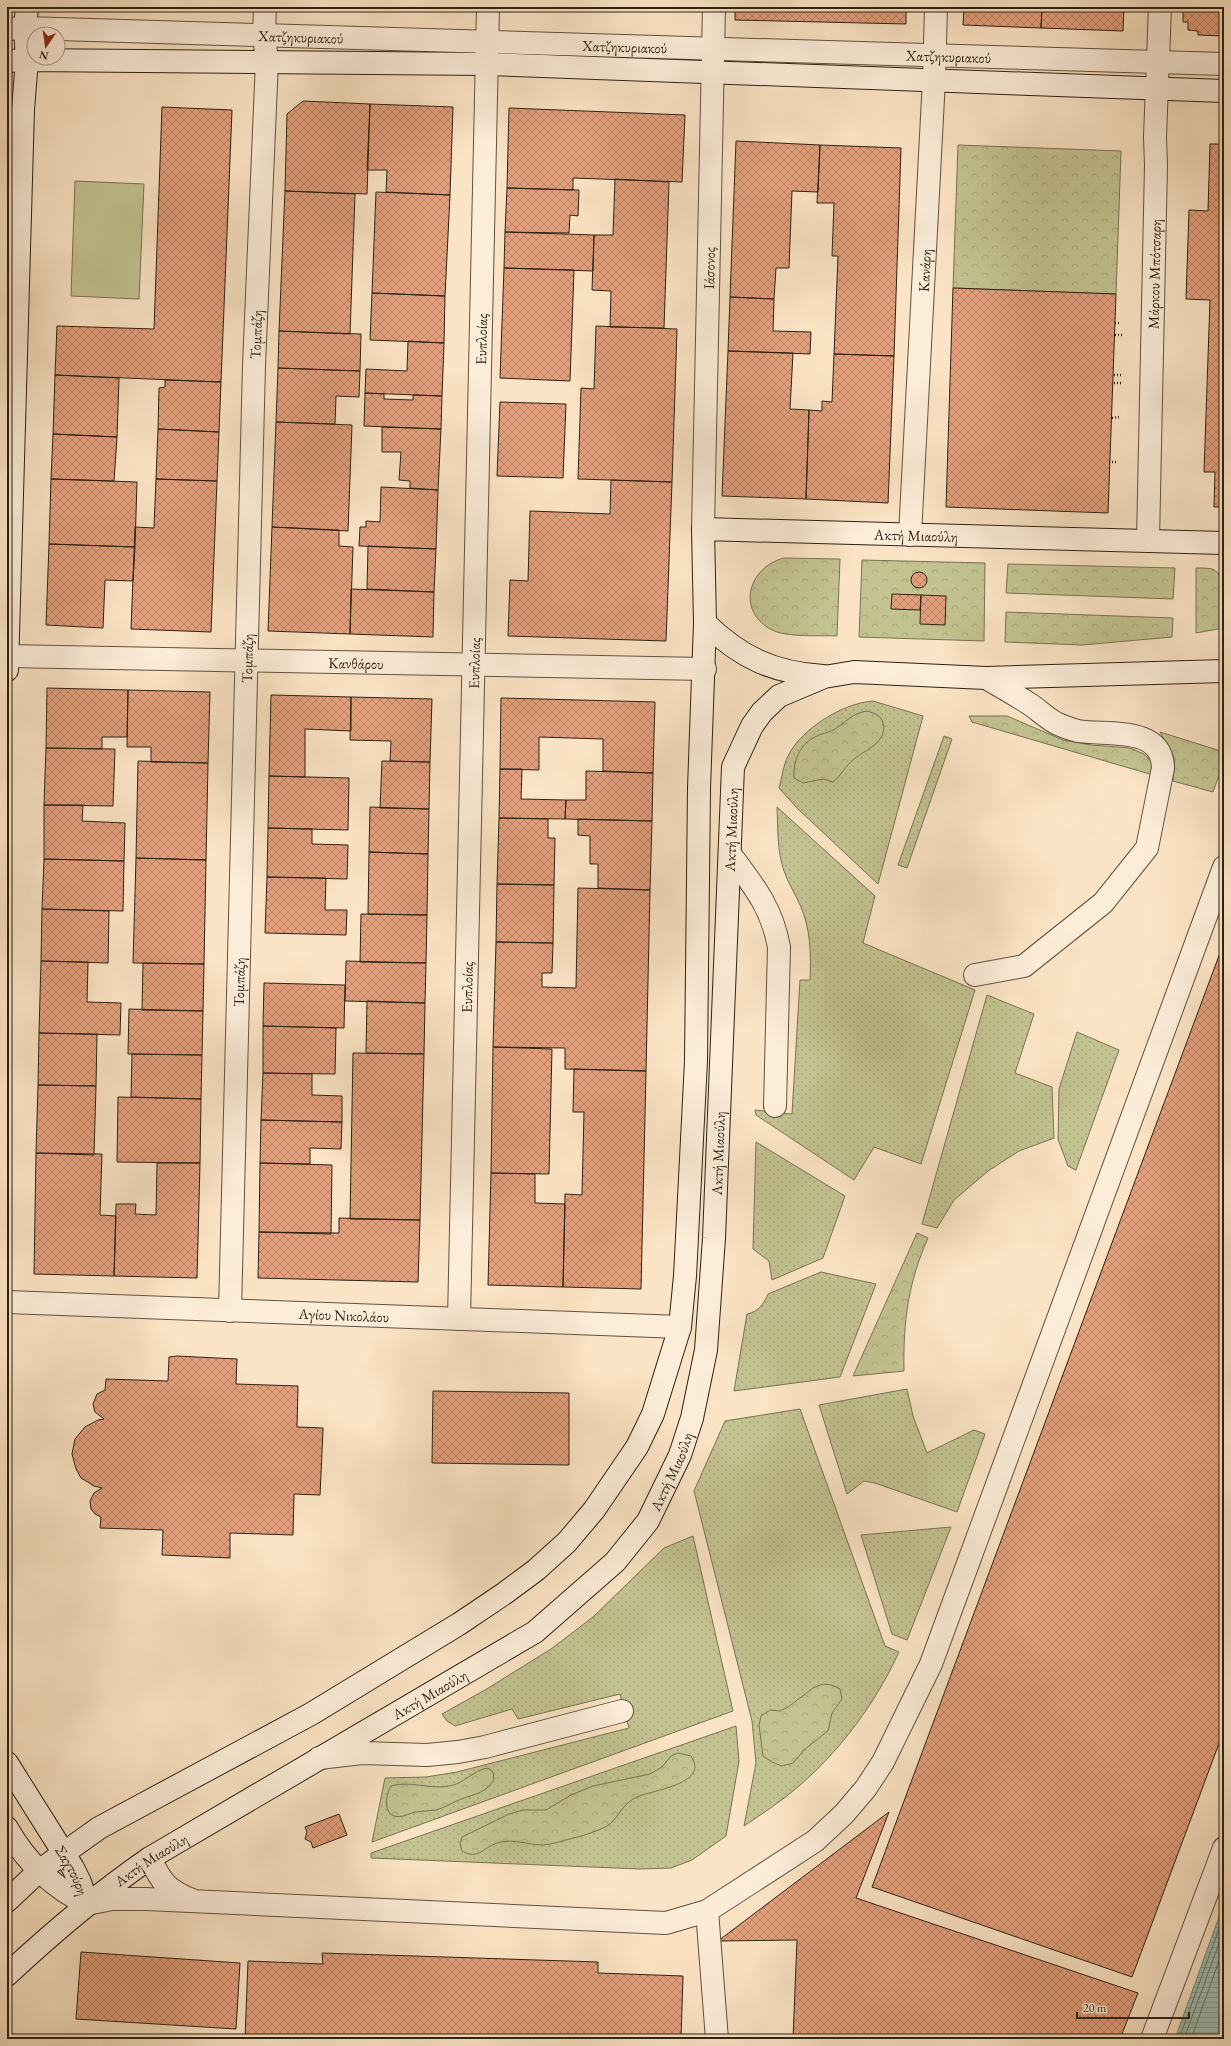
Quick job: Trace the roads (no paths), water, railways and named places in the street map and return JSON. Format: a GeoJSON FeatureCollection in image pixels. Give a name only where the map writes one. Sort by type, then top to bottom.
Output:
{"type":"FeatureCollection","features":[{"type":"Feature","properties":{"kind":"street","name":"Τομπάζη"},"geometry":{"type":"LineString","coordinates":[[230,1310],[254,365],[267,61],[264,35],[265,7]]}},
{"type":"Feature","properties":{"kind":"street","name":"Ευπλοίας"},"geometry":{"type":"LineString","coordinates":[[460,1319],[472,664],[488,7]]}},
{"type":"Feature","properties":{"kind":"street","name":"Ιάσονος"},"geometry":{"type":"LineString","coordinates":[[703,529],[714,7]]}},
{"type":"Feature","properties":{"kind":"street","name":"Κανάρη"},"geometry":{"type":"LineString","coordinates":[[910,535],[934,79],[936,7]]}},
{"type":"Feature","properties":{"kind":"street","name":"Μάρκου Μπότσαρη"},"geometry":{"type":"LineString","coordinates":[[1148,540],[1156,165],[1155,136],[1160,7]]}},
{"type":"Feature","properties":{"kind":"street","name":"Χατζηκυριακού"},"geometry":{"type":"LineString","coordinates":[[20,21],[264,35],[1224,64]]}},
{"type":"Feature","properties":{"kind":"street"},"geometry":{"type":"LineString","coordinates":[[7,670],[23,109],[17,60],[20,21]]}},
{"type":"Feature","properties":{"kind":"street","name":"Χατζηκυριακού"},"geometry":{"type":"LineString","coordinates":[[17,60],[487,64],[712,73],[934,79],[1224,91]]}},
{"type":"Feature","properties":{"kind":"street","name":"Ακτή Μιαούλη"},"geometry":{"type":"LineString","coordinates":[[7,1901],[39,1871],[99,1828],[311,1714],[459,1624],[536,1570],[567,1542],[594,1510],[637,1447],[653,1414],[680,1327],[684,1276],[696,1061],[699,788],[705,669],[703,529],[1224,543]]}},
{"type":"Feature","properties":{"kind":"street","name":"Ακτή Μιαούλη"},"geometry":{"type":"LineString","coordinates":[[705,623],[737,651],[777,670],[800,675],[824,676],[854,672],[986,678],[1222,672]]}},
{"type":"Feature","properties":{"kind":"street","name":"Κανθάρου"},"geometry":{"type":"LineString","coordinates":[[7,656],[705,669]]}},
{"type":"Feature","properties":{"kind":"street","name":"Ακτή Μιαούλη"},"geometry":{"type":"LineString","coordinates":[[7,1975],[87,1904],[114,1882],[150,1858],[535,1632],[615,1562],[648,1521],[680,1455],[692,1418],[708,1335],[715,1222],[733,768],[752,726],[762,712],[779,696],[824,676]]}},
{"type":"Feature","properties":{"kind":"street"},"geometry":{"type":"LineString","coordinates":[[975,975],[1024,966],[1103,903],[1147,848],[1163,768],[1162,756],[1158,750],[1142,738],[1120,733],[1088,732],[1068,728],[1056,723],[1029,703],[986,678]]}},
{"type":"Feature","properties":{"kind":"street"},"geometry":{"type":"LineString","coordinates":[[730,854],[761,896],[776,931],[779,947],[775,1106]]}},
{"type":"Feature","properties":{"kind":"street"},"geometry":{"type":"LineString","coordinates":[[87,1904],[112,1899],[666,1923],[707,1911],[815,1842],[844,1814],[866,1788],[883,1762],[931,1664],[1224,867]]}},
{"type":"Feature","properties":{"kind":"street","name":"Αγίου Νικολάου"},"geometry":{"type":"LineString","coordinates":[[7,1302],[680,1327]]}},
{"type":"Feature","properties":{"kind":"street"},"geometry":{"type":"LineString","coordinates":[[318,1758],[362,1753],[427,1755],[458,1752],[485,1747],[622,1711]]}},
{"type":"Feature","properties":{"kind":"street","name":"Σαχτούρη"},"geometry":{"type":"LineString","coordinates":[[7,1763],[80,1882],[87,1904]]}},
{"type":"Feature","properties":{"kind":"street","name":"Σαχτούρη"},"geometry":{"type":"LineString","coordinates":[[7,1828],[12,1838],[39,1871],[60,1890],[87,1904]]}},
{"type":"Feature","properties":{"kind":"street"},"geometry":{"type":"LineString","coordinates":[[1152,2039],[1224,1848]]}},
{"type":"Feature","properties":{"kind":"street"},"geometry":{"type":"LineString","coordinates":[[150,1858],[160,1879],[177,1894],[195,1902]]}},
{"type":"Feature","properties":{"kind":"street"},"geometry":{"type":"LineString","coordinates":[[707,1911],[717,2039]]}},
{"type":"Feature","properties":{"kind":"water"},"geometry":{"type":"Polygon","coordinates":[[[1224,1903],[1224,2039],[1175,2039],[1224,1903]]]}}]}
